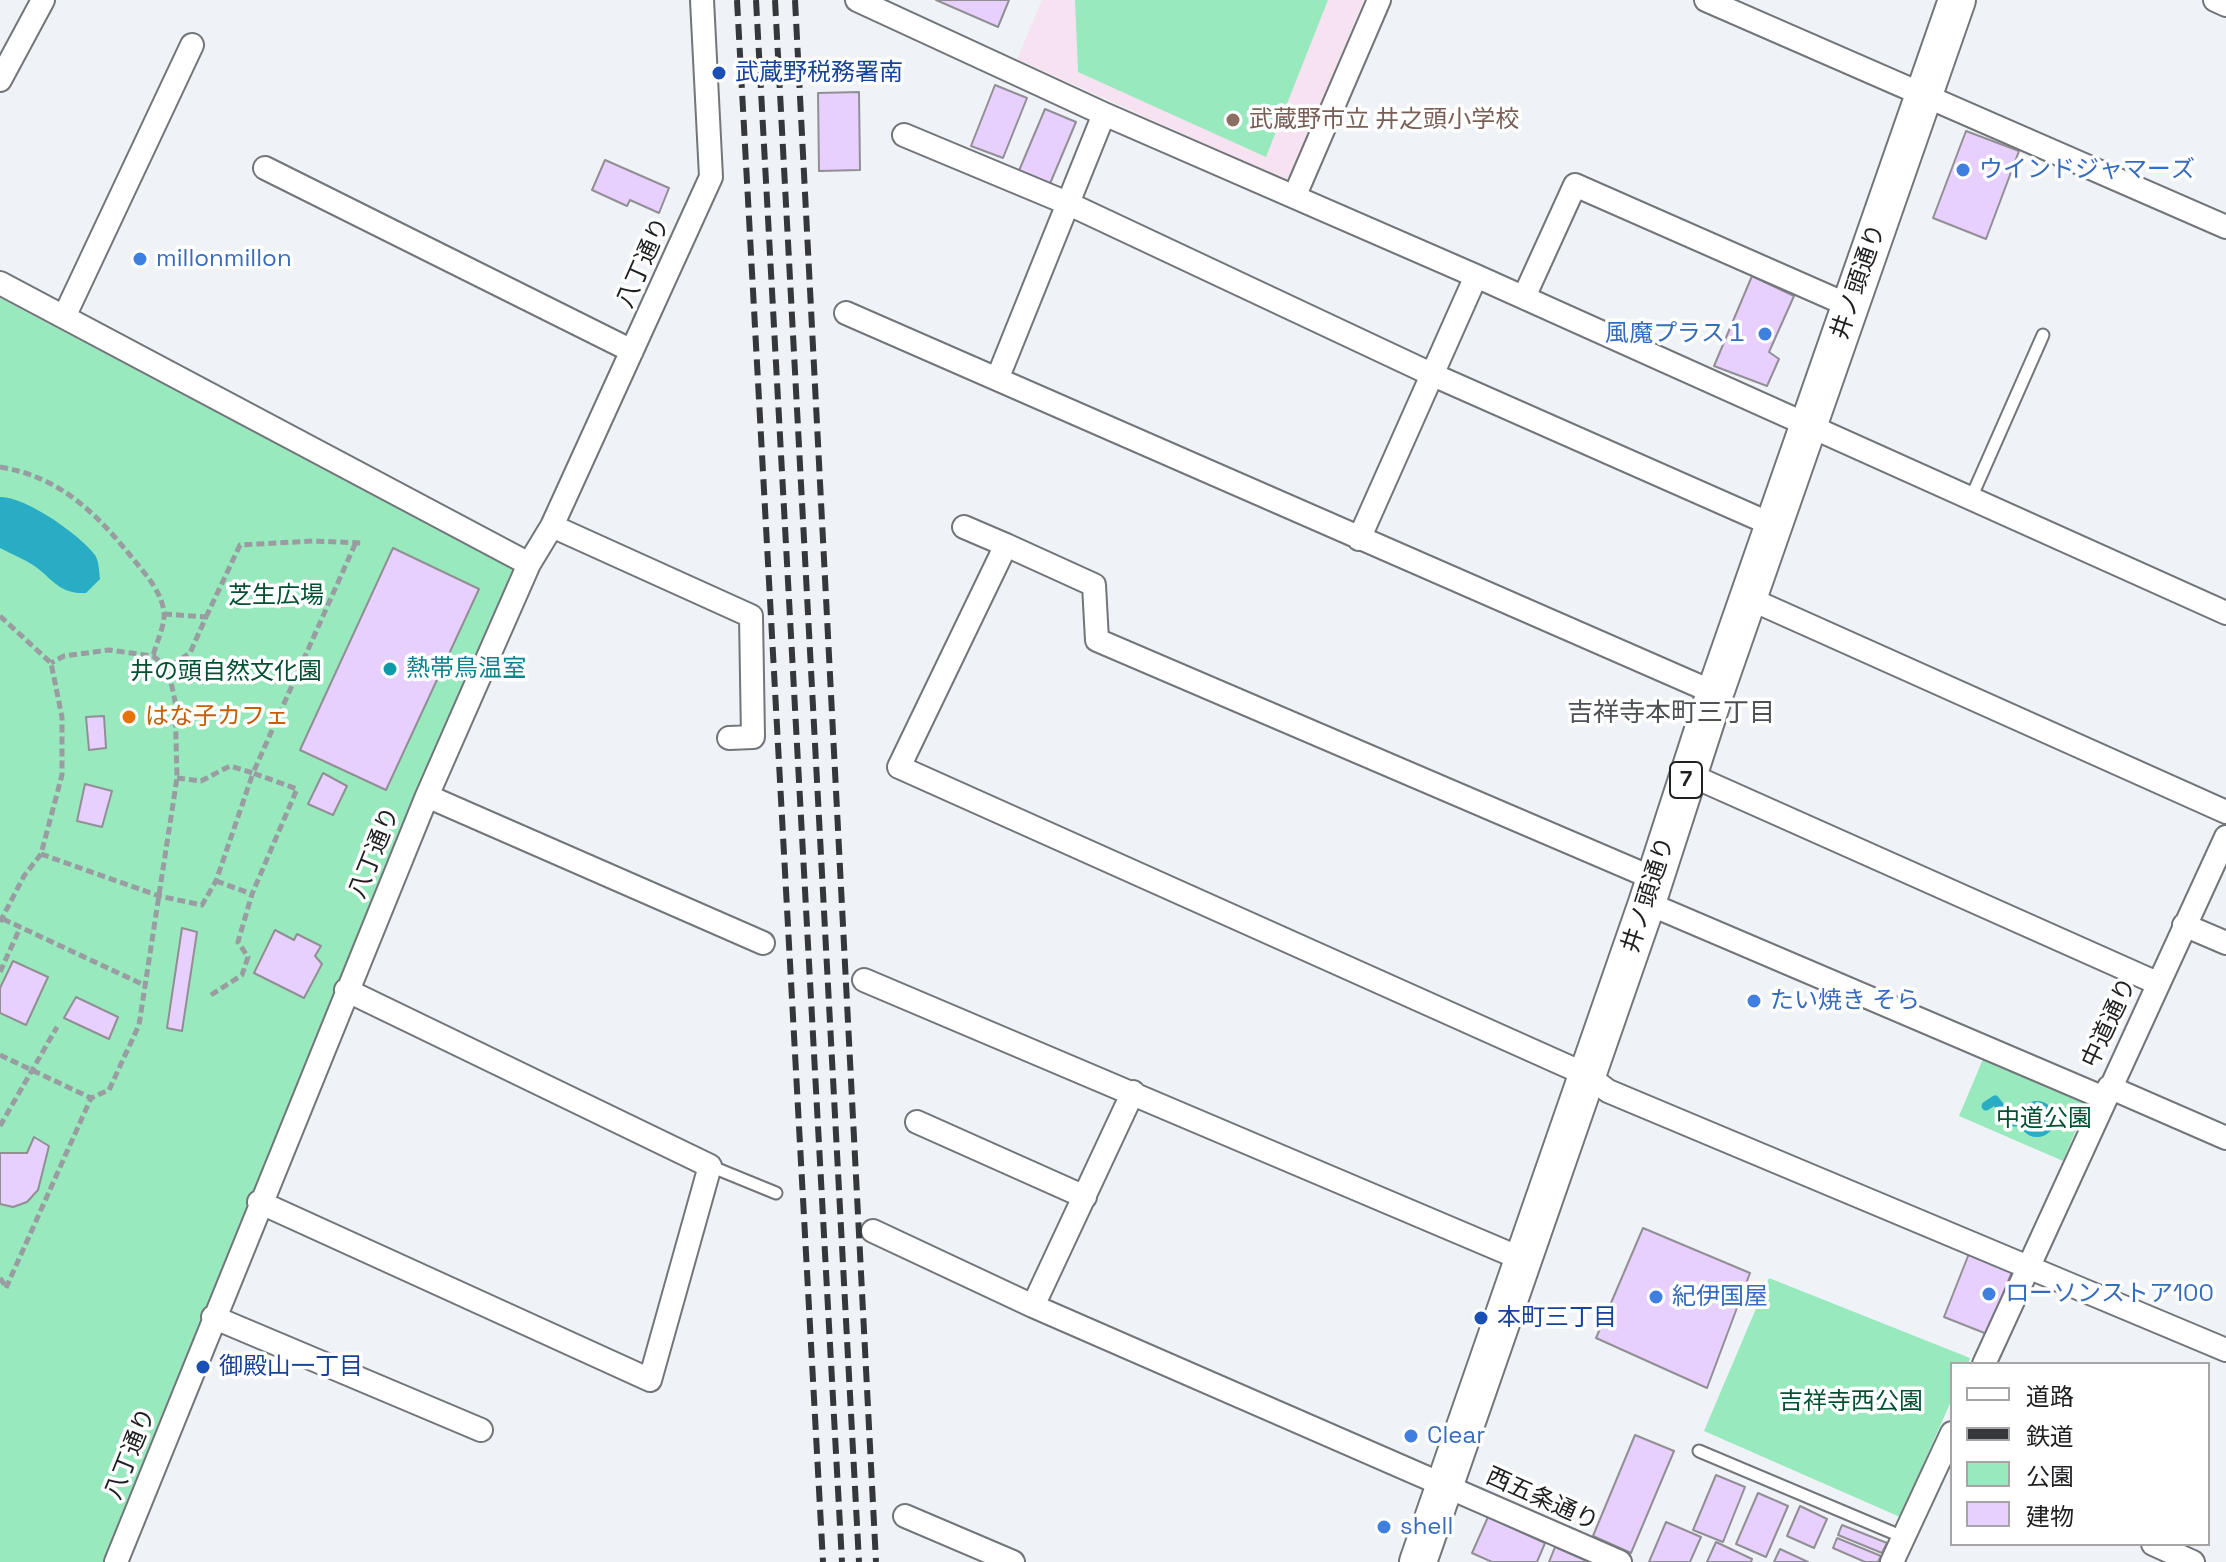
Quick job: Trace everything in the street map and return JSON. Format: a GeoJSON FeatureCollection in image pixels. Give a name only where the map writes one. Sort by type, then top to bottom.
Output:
{"type":"FeatureCollection","features":[{"type":"Feature","properties":{"kind":"main road","name":"井ノ頭通り"},"geometry":{"type":"LineString","coordinates":[[1418,1562],[1651,891],[1715,693],[1957,0]]}},
{"type":"Feature","properties":{"kind":"street"},"geometry":{"type":"LineString","coordinates":[[0,80],[43,0]]}},
{"type":"Feature","properties":{"kind":"street","name":"八丁通り"},"geometry":{"type":"LineString","coordinates":[[116,1562],[259,1202],[427,796],[529,564],[552,526],[711,177],[716,103],[702,0]]}},
{"type":"Feature","properties":{"kind":"street"},"geometry":{"type":"LineString","coordinates":[[857,0],[1104,114],[1295,195],[2226,613]]}},
{"type":"Feature","properties":{"kind":"street"},"geometry":{"type":"LineString","coordinates":[[1295,195],[1379,0]]}},
{"type":"Feature","properties":{"kind":"street"},"geometry":{"type":"LineString","coordinates":[[1706,0],[2226,227]]}},
{"type":"Feature","properties":{"kind":"street"},"geometry":{"type":"LineString","coordinates":[[2215,0],[2226,5]]}},
{"type":"Feature","properties":{"kind":"street"},"geometry":{"type":"LineString","coordinates":[[64,317],[192,45]]}},
{"type":"Feature","properties":{"kind":"street"},"geometry":{"type":"LineString","coordinates":[[998,377],[1104,114]]}},
{"type":"Feature","properties":{"kind":"street"},"geometry":{"type":"LineString","coordinates":[[904,135],[1067,203],[1431,374],[1775,526]]}},
{"type":"Feature","properties":{"kind":"street"},"geometry":{"type":"LineString","coordinates":[[265,168],[632,351]]}},
{"type":"Feature","properties":{"kind":"street"},"geometry":{"type":"LineString","coordinates":[[1524,297],[1575,185],[1850,306]]}},
{"type":"Feature","properties":{"kind":"street"},"geometry":{"type":"LineString","coordinates":[[1359,539],[1476,276]]}},
{"type":"Feature","properties":{"kind":"street"},"geometry":{"type":"LineString","coordinates":[[0,283],[529,564]]}},
{"type":"Feature","properties":{"kind":"street"},"geometry":{"type":"LineString","coordinates":[[846,313],[1715,693]]}},
{"type":"Feature","properties":{"kind":"street"},"geometry":{"type":"LineString","coordinates":[[552,526],[751,616],[753,737],[729,738]]}},
{"type":"Feature","properties":{"kind":"street"},"geometry":{"type":"LineString","coordinates":[[964,527],[1094,585],[1097,640],[2106,1093],[2226,1138]]}},
{"type":"Feature","properties":{"kind":"street"},"geometry":{"type":"LineString","coordinates":[[1006,545],[899,767],[1587,1075],[1608,1091],[2226,1350]]}},
{"type":"Feature","properties":{"kind":"street"},"geometry":{"type":"LineString","coordinates":[[1748,598],[2226,812]]}},
{"type":"Feature","properties":{"kind":"street"},"geometry":{"type":"LineString","coordinates":[[1688,774],[2157,983]]}},
{"type":"Feature","properties":{"kind":"street"},"geometry":{"type":"LineString","coordinates":[[427,796],[763,943]]}},
{"type":"Feature","properties":{"kind":"street","name":"中道通り"},"geometry":{"type":"LineString","coordinates":[[1985,1362],[2226,837]]}},
{"type":"Feature","properties":{"kind":"street"},"geometry":{"type":"LineString","coordinates":[[2184,925],[2226,943]]}},
{"type":"Feature","properties":{"kind":"street"},"geometry":{"type":"LineString","coordinates":[[864,980],[1522,1259]]}},
{"type":"Feature","properties":{"kind":"street"},"geometry":{"type":"LineString","coordinates":[[259,1202],[650,1380],[710,1166],[346,990]]}},
{"type":"Feature","properties":{"kind":"street"},"geometry":{"type":"LineString","coordinates":[[1033,1306],[1133,1092]]}},
{"type":"Feature","properties":{"kind":"street"},"geometry":{"type":"LineString","coordinates":[[917,1122],[1085,1197]]}},
{"type":"Feature","properties":{"kind":"street","name":"西五条通り"},"geometry":{"type":"LineString","coordinates":[[873,1231],[1033,1306],[1620,1562]]}},
{"type":"Feature","properties":{"kind":"street"},"geometry":{"type":"LineString","coordinates":[[213,1317],[481,1430]]}},
{"type":"Feature","properties":{"kind":"street"},"geometry":{"type":"LineString","coordinates":[[1892,1562],[1949,1446]]}},
{"type":"Feature","properties":{"kind":"street"},"geometry":{"type":"LineString","coordinates":[[905,1516],[1013,1562]]}},
{"type":"Feature","properties":{"kind":"street"},"geometry":{"type":"LineString","coordinates":[[2157,1546],[2193,1562]]}},
{"type":"Feature","properties":{"kind":"lane"},"geometry":{"type":"LineString","coordinates":[[1971,498],[2043,335]]}},
{"type":"Feature","properties":{"kind":"lane"},"geometry":{"type":"LineString","coordinates":[[710,1166],[776,1193]]}},
{"type":"Feature","properties":{"kind":"lane"},"geometry":{"type":"LineString","coordinates":[[1699,1451],[1903,1537]]}},
{"type":"Feature","properties":{"kind":"path"},"geometry":{"type":"LineString","coordinates":[[0,467],[18,470],[69,493],[107,524],[153,584],[164,614],[153,656]]}},
{"type":"Feature","properties":{"kind":"path"},"geometry":{"type":"LineString","coordinates":[[41,854],[159,896],[202,905],[216,881],[253,773],[356,542]]}},
{"type":"Feature","properties":{"kind":"path"},"geometry":{"type":"LineString","coordinates":[[168,668],[190,653],[240,545],[363,543]]}},
{"type":"Feature","properties":{"kind":"path"},"geometry":{"type":"LineString","coordinates":[[164,614],[206,617]]}},
{"type":"Feature","properties":{"kind":"path"},"geometry":{"type":"LineString","coordinates":[[0,616],[51,663],[62,717],[62,775],[41,854],[24,876],[1,921],[144,985]]}},
{"type":"Feature","properties":{"kind":"path"},"geometry":{"type":"LineString","coordinates":[[3,1289],[91,1098],[109,1090],[139,1025],[177,778],[175,701],[168,668],[153,656],[109,650],[64,656],[51,663]]}},
{"type":"Feature","properties":{"kind":"path"},"geometry":{"type":"LineString","coordinates":[[177,778],[201,781],[230,766],[297,789],[252,894],[238,942],[248,957],[242,975],[211,995]]}},
{"type":"Feature","properties":{"kind":"path"},"geometry":{"type":"LineString","coordinates":[[216,881],[252,894]]}},
{"type":"Feature","properties":{"kind":"path"},"geometry":{"type":"LineString","coordinates":[[0,972],[20,928]]}},
{"type":"Feature","properties":{"kind":"path"},"geometry":{"type":"LineString","coordinates":[[0,1126],[57,1027]]}},
{"type":"Feature","properties":{"kind":"path"},"geometry":{"type":"LineString","coordinates":[[0,1055],[91,1098]]}},
{"type":"Feature","properties":{"kind":"path"},"geometry":{"type":"LineString","coordinates":[[0,1278],[3,1289]]}},
{"type":"Feature","properties":{"kind":"shaded area","name":"武蔵野市立 井之頭小学校"},"geometry":{"type":"Polygon","coordinates":[[[1042,0],[1364,0],[1288,181],[1017,59],[1042,0]]]}},
{"type":"Feature","properties":{"kind":"green space","name":"武蔵野市立 井之頭小学校"},"geometry":{"type":"Polygon","coordinates":[[[1075,0],[1328,0],[1266,157],[1078,72],[1075,0]]]}},
{"type":"Feature","properties":{"kind":"green space","name":"井の頭自然文化園"},"geometry":{"type":"Polygon","coordinates":[[[0,298],[513,568],[107,1562],[0,1562],[0,298]]]}},
{"type":"Feature","properties":{"kind":"green space","name":"中道公園"},"geometry":{"type":"Polygon","coordinates":[[[1983,1059],[2087,1104],[2063,1161],[1959,1116],[1983,1059]]]}},
{"type":"Feature","properties":{"kind":"green space","name":"吉祥寺西公園"},"geometry":{"type":"Polygon","coordinates":[[[1769,1278],[1970,1358],[1969,1362],[1950,1362],[1950,1404],[1900,1517],[1704,1431],[1769,1278]]]}},
{"type":"Feature","properties":{"kind":"water"},"geometry":{"type":"Polygon","coordinates":[[[0,497],[11,498],[37,510],[77,537],[96,557],[100,579],[86,593],[71,592],[32,564],[0,548],[0,497]]]}},
{"type":"Feature","properties":{"kind":"water"},"geometry":{"type":"Polygon","coordinates":[[[2037,1101],[2050,1106],[2055,1119],[2050,1132],[2037,1137],[2024,1132],[2019,1119],[2024,1106],[2037,1101]]]}},
{"type":"Feature","properties":{"kind":"building"},"geometry":{"type":"Polygon","coordinates":[[[936,0],[1009,0],[998,27],[936,0]]]}},
{"type":"Feature","properties":{"kind":"building"},"geometry":{"type":"Polygon","coordinates":[[[995,85],[1027,98],[1003,158],[971,146],[995,85]]]}},
{"type":"Feature","properties":{"kind":"building"},"geometry":{"type":"Polygon","coordinates":[[[859,92],[860,170],[819,171],[818,93],[859,92]]]}},
{"type":"Feature","properties":{"kind":"building"},"geometry":{"type":"Polygon","coordinates":[[[1045,109],[1076,122],[1049,186],[1018,173],[1045,109]]]}},
{"type":"Feature","properties":{"kind":"building"},"geometry":{"type":"Polygon","coordinates":[[[1966,131],[2019,151],[1986,239],[1933,218],[1966,131]]]}},
{"type":"Feature","properties":{"kind":"building"},"geometry":{"type":"Polygon","coordinates":[[[605,160],[669,188],[659,213],[630,200],[627,206],[592,190],[605,160]]]}},
{"type":"Feature","properties":{"kind":"building"},"geometry":{"type":"Polygon","coordinates":[[[1752,276],[1794,296],[1769,352],[1779,359],[1767,386],[1714,366],[1752,276]]]}},
{"type":"Feature","properties":{"kind":"building","name":"熱帯鳥温室"},"geometry":{"type":"Polygon","coordinates":[[[393,548],[479,589],[386,790],[300,750],[393,548]]]}},
{"type":"Feature","properties":{"kind":"building"},"geometry":{"type":"Polygon","coordinates":[[[104,716],[106,748],[89,750],[86,717],[104,716]]]}},
{"type":"Feature","properties":{"kind":"building"},"geometry":{"type":"Polygon","coordinates":[[[323,773],[347,786],[333,815],[308,804],[323,773]]]}},
{"type":"Feature","properties":{"kind":"building"},"geometry":{"type":"Polygon","coordinates":[[[85,784],[112,791],[102,827],[77,821],[85,784]]]}},
{"type":"Feature","properties":{"kind":"building"},"geometry":{"type":"Polygon","coordinates":[[[182,928],[197,932],[182,1031],[167,1028],[182,928]]]}},
{"type":"Feature","properties":{"kind":"building"},"geometry":{"type":"Polygon","coordinates":[[[275,930],[294,940],[297,934],[321,946],[315,956],[322,964],[304,998],[254,973],[275,930]]]}},
{"type":"Feature","properties":{"kind":"building"},"geometry":{"type":"Polygon","coordinates":[[[13,961],[48,977],[26,1025],[0,1013],[0,988],[13,961]]]}},
{"type":"Feature","properties":{"kind":"building"},"geometry":{"type":"Polygon","coordinates":[[[76,997],[118,1017],[109,1039],[64,1018],[76,997]]]}},
{"type":"Feature","properties":{"kind":"building"},"geometry":{"type":"Polygon","coordinates":[[[34,1137],[49,1146],[38,1190],[27,1202],[13,1207],[0,1204],[0,1153],[27,1153],[34,1137]]]}},
{"type":"Feature","properties":{"kind":"building"},"geometry":{"type":"Polygon","coordinates":[[[1643,1228],[1750,1273],[1707,1388],[1596,1338],[1643,1228]]]}},
{"type":"Feature","properties":{"kind":"building"},"geometry":{"type":"Polygon","coordinates":[[[1970,1251],[2013,1269],[1987,1334],[1944,1317],[1970,1251]]]}},
{"type":"Feature","properties":{"kind":"building"},"geometry":{"type":"Polygon","coordinates":[[[1635,1435],[1674,1451],[1631,1553],[1593,1536],[1635,1435]]]}},
{"type":"Feature","properties":{"kind":"building"},"geometry":{"type":"Polygon","coordinates":[[[1716,1475],[1745,1487],[1723,1542],[1693,1530],[1716,1475]]]}},
{"type":"Feature","properties":{"kind":"building"},"geometry":{"type":"Polygon","coordinates":[[[1758,1493],[1788,1506],[1766,1557],[1736,1544],[1758,1493]]]}},
{"type":"Feature","properties":{"kind":"building"},"geometry":{"type":"Polygon","coordinates":[[[1800,1506],[1827,1519],[1814,1548],[1787,1536],[1800,1506]]]}},
{"type":"Feature","properties":{"kind":"building"},"geometry":{"type":"Polygon","coordinates":[[[1488,1517],[1545,1543],[1537,1562],[1492,1562],[1472,1553],[1488,1517]]]}},
{"type":"Feature","properties":{"kind":"building"},"geometry":{"type":"Polygon","coordinates":[[[1666,1522],[1701,1537],[1690,1562],[1649,1562],[1666,1522]]]}},
{"type":"Feature","properties":{"kind":"building"},"geometry":{"type":"Polygon","coordinates":[[[1842,1525],[1887,1543],[1882,1553],[1838,1535],[1842,1525]]]}},
{"type":"Feature","properties":{"kind":"building"},"geometry":{"type":"Polygon","coordinates":[[[1837,1538],[1881,1556],[1878,1562],[1865,1562],[1833,1548],[1837,1538]]]}},
{"type":"Feature","properties":{"kind":"building"},"geometry":{"type":"Polygon","coordinates":[[[1716,1542],[1752,1559],[1751,1562],[1707,1562],[1716,1542]]]}},
{"type":"Feature","properties":{"kind":"building"},"geometry":{"type":"Polygon","coordinates":[[[1555,1547],[1589,1562],[1549,1562],[1555,1547]]]}},
{"type":"Feature","properties":{"kind":"building"},"geometry":{"type":"Polygon","coordinates":[[[1780,1549],[1808,1562],[1774,1562],[1780,1549]]]}},
{"type":"Feature","properties":{"kind":"waterway"},"geometry":{"type":"LineString","coordinates":[[1986,1106],[1995,1100],[2012,1122],[2019,1122]]}},
{"type":"Feature","properties":{"kind":"railway"},"geometry":{"type":"LineString","coordinates":[[737,0],[823,1562]]}},
{"type":"Feature","properties":{"kind":"railway"},"geometry":{"type":"LineString","coordinates":[[756,0],[842,1562]]}},
{"type":"Feature","properties":{"kind":"railway"},"geometry":{"type":"LineString","coordinates":[[775,0],[859,1562]]}},
{"type":"Feature","properties":{"kind":"railway"},"geometry":{"type":"LineString","coordinates":[[795,0],[876,1562]]}},
{"type":"Feature","properties":{"kind":"place","name":"武蔵野税務署南"},"geometry":{"type":"Point","coordinates":[719,73]}},
{"type":"Feature","properties":{"kind":"place","name":"武蔵野市立 井之頭小学校"},"geometry":{"type":"Point","coordinates":[1233,120]}},
{"type":"Feature","properties":{"kind":"place","name":"ウインドジャマーズ"},"geometry":{"type":"Point","coordinates":[1963,170]}},
{"type":"Feature","properties":{"kind":"place","name":"millonmillon"},"geometry":{"type":"Point","coordinates":[140,259]}},
{"type":"Feature","properties":{"kind":"place","name":"風魔プラス１"},"geometry":{"type":"Point","coordinates":[1765,334]}},
{"type":"Feature","properties":{"kind":"place","name":"熱帯鳥温室"},"geometry":{"type":"Point","coordinates":[390,669]}},
{"type":"Feature","properties":{"kind":"place","name":"はな子カフェ"},"geometry":{"type":"Point","coordinates":[129,717]}},
{"type":"Feature","properties":{"kind":"place","name":"たい焼き そら"},"geometry":{"type":"Point","coordinates":[1754,1001]}},
{"type":"Feature","properties":{"kind":"place","name":"ローソンストア100"},"geometry":{"type":"Point","coordinates":[1989,1294]}},
{"type":"Feature","properties":{"kind":"place","name":"紀伊国屋"},"geometry":{"type":"Point","coordinates":[1656,1297]}},
{"type":"Feature","properties":{"kind":"place","name":"本町三丁目"},"geometry":{"type":"Point","coordinates":[1481,1318]}},
{"type":"Feature","properties":{"kind":"place","name":"御殿山一丁目"},"geometry":{"type":"Point","coordinates":[203,1367]}},
{"type":"Feature","properties":{"kind":"place","name":"Clear"},"geometry":{"type":"Point","coordinates":[1411,1436]}},
{"type":"Feature","properties":{"kind":"place","name":"shell"},"geometry":{"type":"Point","coordinates":[1384,1527]}},
{"type":"Feature","properties":{"kind":"district","name":"吉祥寺本町三丁目"},"geometry":{"type":"Point","coordinates":[1671,714]}},
{"type":"Feature","properties":{"kind":"park label","name":"芝生広場"},"geometry":{"type":"Point","coordinates":[276,596]}}]}
